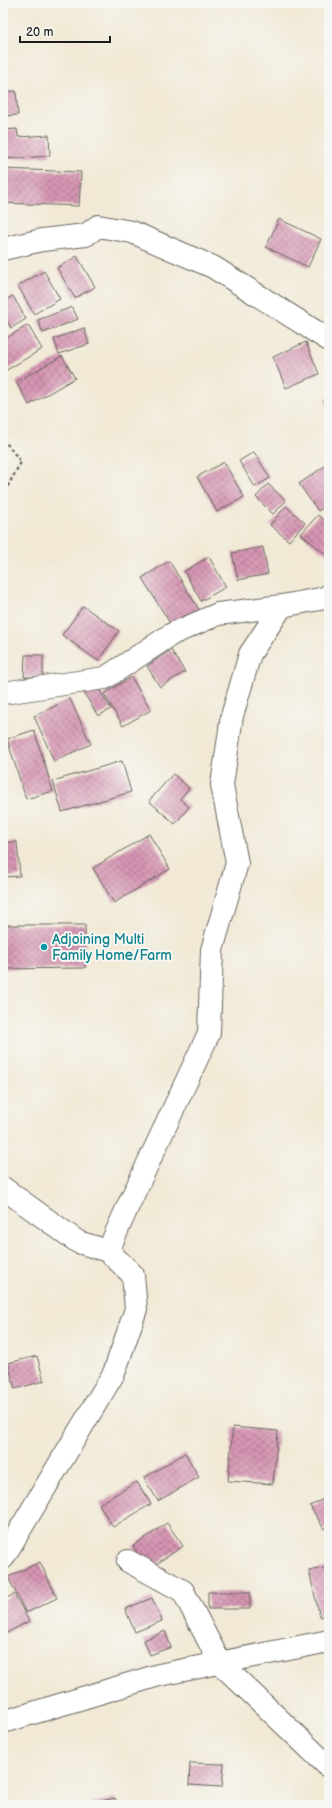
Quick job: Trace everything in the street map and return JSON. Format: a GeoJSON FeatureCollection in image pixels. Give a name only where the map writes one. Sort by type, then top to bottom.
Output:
{"type":"FeatureCollection","features":[{"type":"Feature","properties":{"kind":"street"},"geometry":{"type":"LineString","coordinates":[[3,249],[42,240],[86,235],[98,226],[132,232],[213,267],[329,340]]}},
{"type":"Feature","properties":{"kind":"street"},"geometry":{"type":"LineString","coordinates":[[3,692],[105,678],[172,634],[218,614],[282,606],[325,598],[329,595]]}},
{"type":"Feature","properties":{"kind":"street"},"geometry":{"type":"LineString","coordinates":[[108,1251],[131,1198],[209,1033],[212,950],[237,863],[222,785],[232,716],[250,654],[282,606]]}},
{"type":"Feature","properties":{"kind":"street"},"geometry":{"type":"LineString","coordinates":[[3,1188],[78,1242],[108,1251],[133,1275],[136,1309],[114,1373],[3,1558]]}},
{"type":"Feature","properties":{"kind":"street"},"geometry":{"type":"LineString","coordinates":[[128,1561],[184,1590],[220,1663],[329,1767]]}},
{"type":"Feature","properties":{"kind":"street"},"geometry":{"type":"LineString","coordinates":[[3,1722],[159,1675],[329,1641]]}},
{"type":"Feature","properties":{"kind":"path"},"geometry":{"type":"LineString","coordinates":[[3,439],[21,462],[5,491],[3,492]]}},
{"type":"Feature","properties":{"kind":"building"},"geometry":{"type":"Polygon","coordinates":[[[16,91],[18,115],[3,116],[3,92],[16,91]]]}},
{"type":"Feature","properties":{"kind":"building"},"geometry":{"type":"Polygon","coordinates":[[[17,129],[18,137],[49,135],[50,156],[3,159],[3,130],[17,129]]]}},
{"type":"Feature","properties":{"kind":"building"},"geometry":{"type":"Polygon","coordinates":[[[3,169],[81,172],[79,206],[3,203],[3,169]]]}},
{"type":"Feature","properties":{"kind":"building"},"geometry":{"type":"Polygon","coordinates":[[[279,219],[321,239],[308,267],[266,247],[279,219]]]}},
{"type":"Feature","properties":{"kind":"building"},"geometry":{"type":"Polygon","coordinates":[[[77,256],[95,287],[75,298],[57,268],[77,256]]]}},
{"type":"Feature","properties":{"kind":"building"},"geometry":{"type":"Polygon","coordinates":[[[44,271],[60,299],[34,314],[18,286],[44,271]]]}},
{"type":"Feature","properties":{"kind":"building"},"geometry":{"type":"Polygon","coordinates":[[[13,296],[26,319],[11,328],[3,314],[3,301],[13,296]]]}},
{"type":"Feature","properties":{"kind":"building"},"geometry":{"type":"Polygon","coordinates":[[[72,307],[78,319],[43,333],[38,320],[72,307]]]}},
{"type":"Feature","properties":{"kind":"building"},"geometry":{"type":"Polygon","coordinates":[[[28,325],[42,349],[5,371],[3,367],[3,340],[28,325]]]}},
{"type":"Feature","properties":{"kind":"building"},"geometry":{"type":"Polygon","coordinates":[[[84,328],[89,344],[59,354],[54,339],[84,328]]]}},
{"type":"Feature","properties":{"kind":"building"},"geometry":{"type":"Polygon","coordinates":[[[306,342],[319,374],[286,388],[273,357],[306,342]]]}},
{"type":"Feature","properties":{"kind":"building"},"geometry":{"type":"Polygon","coordinates":[[[62,356],[75,378],[29,405],[16,382],[62,356]]]}},
{"type":"Feature","properties":{"kind":"building"},"geometry":{"type":"Polygon","coordinates":[[[329,398],[329,412],[325,399],[329,398]]]}},
{"type":"Feature","properties":{"kind":"building"},"geometry":{"type":"Polygon","coordinates":[[[254,452],[270,478],[255,487],[239,461],[254,452]]]}},
{"type":"Feature","properties":{"kind":"building"},"geometry":{"type":"Polygon","coordinates":[[[224,462],[244,497],[217,512],[197,477],[224,462]]]}},
{"type":"Feature","properties":{"kind":"building"},"geometry":{"type":"Polygon","coordinates":[[[329,463],[329,504],[318,511],[299,484],[329,463]]]}},
{"type":"Feature","properties":{"kind":"building"},"geometry":{"type":"Polygon","coordinates":[[[268,484],[286,501],[273,514],[256,497],[268,484]]]}},
{"type":"Feature","properties":{"kind":"building"},"geometry":{"type":"Polygon","coordinates":[[[286,506],[305,523],[289,541],[270,525],[286,506]]]}},
{"type":"Feature","properties":{"kind":"building"},"geometry":{"type":"Polygon","coordinates":[[[318,515],[329,524],[329,549],[325,554],[301,534],[318,515]]]}},
{"type":"Feature","properties":{"kind":"building"},"geometry":{"type":"Polygon","coordinates":[[[263,547],[268,574],[238,580],[232,553],[263,547]]]}},
{"type":"Feature","properties":{"kind":"building"},"geometry":{"type":"Polygon","coordinates":[[[209,557],[226,587],[201,601],[184,571],[209,557]]]}},
{"type":"Feature","properties":{"kind":"building"},"geometry":{"type":"Polygon","coordinates":[[[169,561],[200,611],[173,628],[142,578],[169,561]]]}},
{"type":"Feature","properties":{"kind":"building"},"geometry":{"type":"Polygon","coordinates":[[[83,606],[119,631],[98,661],[62,635],[83,606]]]}},
{"type":"Feature","properties":{"kind":"building"},"geometry":{"type":"Polygon","coordinates":[[[171,650],[185,672],[160,687],[147,666],[171,650]]]}},
{"type":"Feature","properties":{"kind":"building"},"geometry":{"type":"Polygon","coordinates":[[[25,655],[43,655],[43,677],[24,677],[25,655]]]}},
{"type":"Feature","properties":{"kind":"building"},"geometry":{"type":"Polygon","coordinates":[[[131,677],[151,710],[123,726],[104,694],[131,677]]]}},
{"type":"Feature","properties":{"kind":"building"},"geometry":{"type":"Polygon","coordinates":[[[97,686],[111,709],[98,716],[84,693],[97,686]]]}},
{"type":"Feature","properties":{"kind":"building"},"geometry":{"type":"Polygon","coordinates":[[[70,699],[91,744],[54,761],[34,716],[70,699]]]}},
{"type":"Feature","properties":{"kind":"building"},"geometry":{"type":"Polygon","coordinates":[[[34,730],[53,791],[26,799],[7,739],[34,730]]]}},
{"type":"Feature","properties":{"kind":"building"},"geometry":{"type":"Polygon","coordinates":[[[122,761],[131,792],[62,812],[53,781],[122,761]]]}},
{"type":"Feature","properties":{"kind":"building"},"geometry":{"type":"Polygon","coordinates":[[[173,774],[189,788],[180,799],[189,807],[175,824],[149,801],[173,774]]]}},
{"type":"Feature","properties":{"kind":"building"},"geometry":{"type":"Polygon","coordinates":[[[149,834],[170,869],[114,903],[93,868],[149,834]]]}},
{"type":"Feature","properties":{"kind":"building"},"geometry":{"type":"Polygon","coordinates":[[[17,842],[20,876],[3,877],[3,843],[17,842]]]}},
{"type":"Feature","properties":{"kind":"building","name":"Adjoining Multi Family Home/Farm"},"geometry":{"type":"Polygon","coordinates":[[[3,925],[85,925],[85,968],[3,969],[3,925]]]}},
{"type":"Feature","properties":{"kind":"building"},"geometry":{"type":"Polygon","coordinates":[[[37,1356],[44,1381],[15,1389],[8,1363],[37,1356]]]}},
{"type":"Feature","properties":{"kind":"building"},"geometry":{"type":"Polygon","coordinates":[[[233,1427],[278,1431],[273,1484],[228,1481],[233,1427]]]}},
{"type":"Feature","properties":{"kind":"building"},"geometry":{"type":"Polygon","coordinates":[[[185,1453],[199,1477],[158,1501],[144,1478],[185,1453]]]}},
{"type":"Feature","properties":{"kind":"building"},"geometry":{"type":"Polygon","coordinates":[[[137,1482],[151,1504],[113,1527],[99,1504],[137,1482]]]}},
{"type":"Feature","properties":{"kind":"building"},"geometry":{"type":"Polygon","coordinates":[[[327,1497],[329,1500],[329,1526],[324,1529],[310,1506],[327,1497]]]}},
{"type":"Feature","properties":{"kind":"building"},"geometry":{"type":"Polygon","coordinates":[[[167,1523],[183,1546],[149,1569],[133,1546],[167,1523]]]}},
{"type":"Feature","properties":{"kind":"building"},"geometry":{"type":"Polygon","coordinates":[[[40,1562],[57,1598],[26,1613],[8,1577],[40,1562]]]}},
{"type":"Feature","properties":{"kind":"building"},"geometry":{"type":"Polygon","coordinates":[[[329,1567],[329,1614],[320,1617],[309,1571],[329,1567]]]}},
{"type":"Feature","properties":{"kind":"building"},"geometry":{"type":"Polygon","coordinates":[[[208,1592],[250,1592],[250,1609],[208,1609],[208,1592]]]}},
{"type":"Feature","properties":{"kind":"building"},"geometry":{"type":"Polygon","coordinates":[[[14,1594],[29,1621],[3,1635],[3,1600],[14,1594]]]}},
{"type":"Feature","properties":{"kind":"building"},"geometry":{"type":"Polygon","coordinates":[[[152,1598],[162,1621],[135,1632],[125,1609],[152,1598]]]}},
{"type":"Feature","properties":{"kind":"building"},"geometry":{"type":"Polygon","coordinates":[[[165,1631],[171,1647],[150,1655],[144,1640],[165,1631]]]}},
{"type":"Feature","properties":{"kind":"building"},"geometry":{"type":"Polygon","coordinates":[[[190,1763],[224,1764],[222,1787],[189,1785],[190,1763]]]}},
{"type":"Feature","properties":{"kind":"building"},"geometry":{"type":"Polygon","coordinates":[[[115,1798],[117,1805],[88,1805],[88,1804],[115,1798]]]}},
{"type":"Feature","properties":{"kind":"place","name":"Adjoining Multi Family Home/Farm"},"geometry":{"type":"Point","coordinates":[44,947]}}]}
